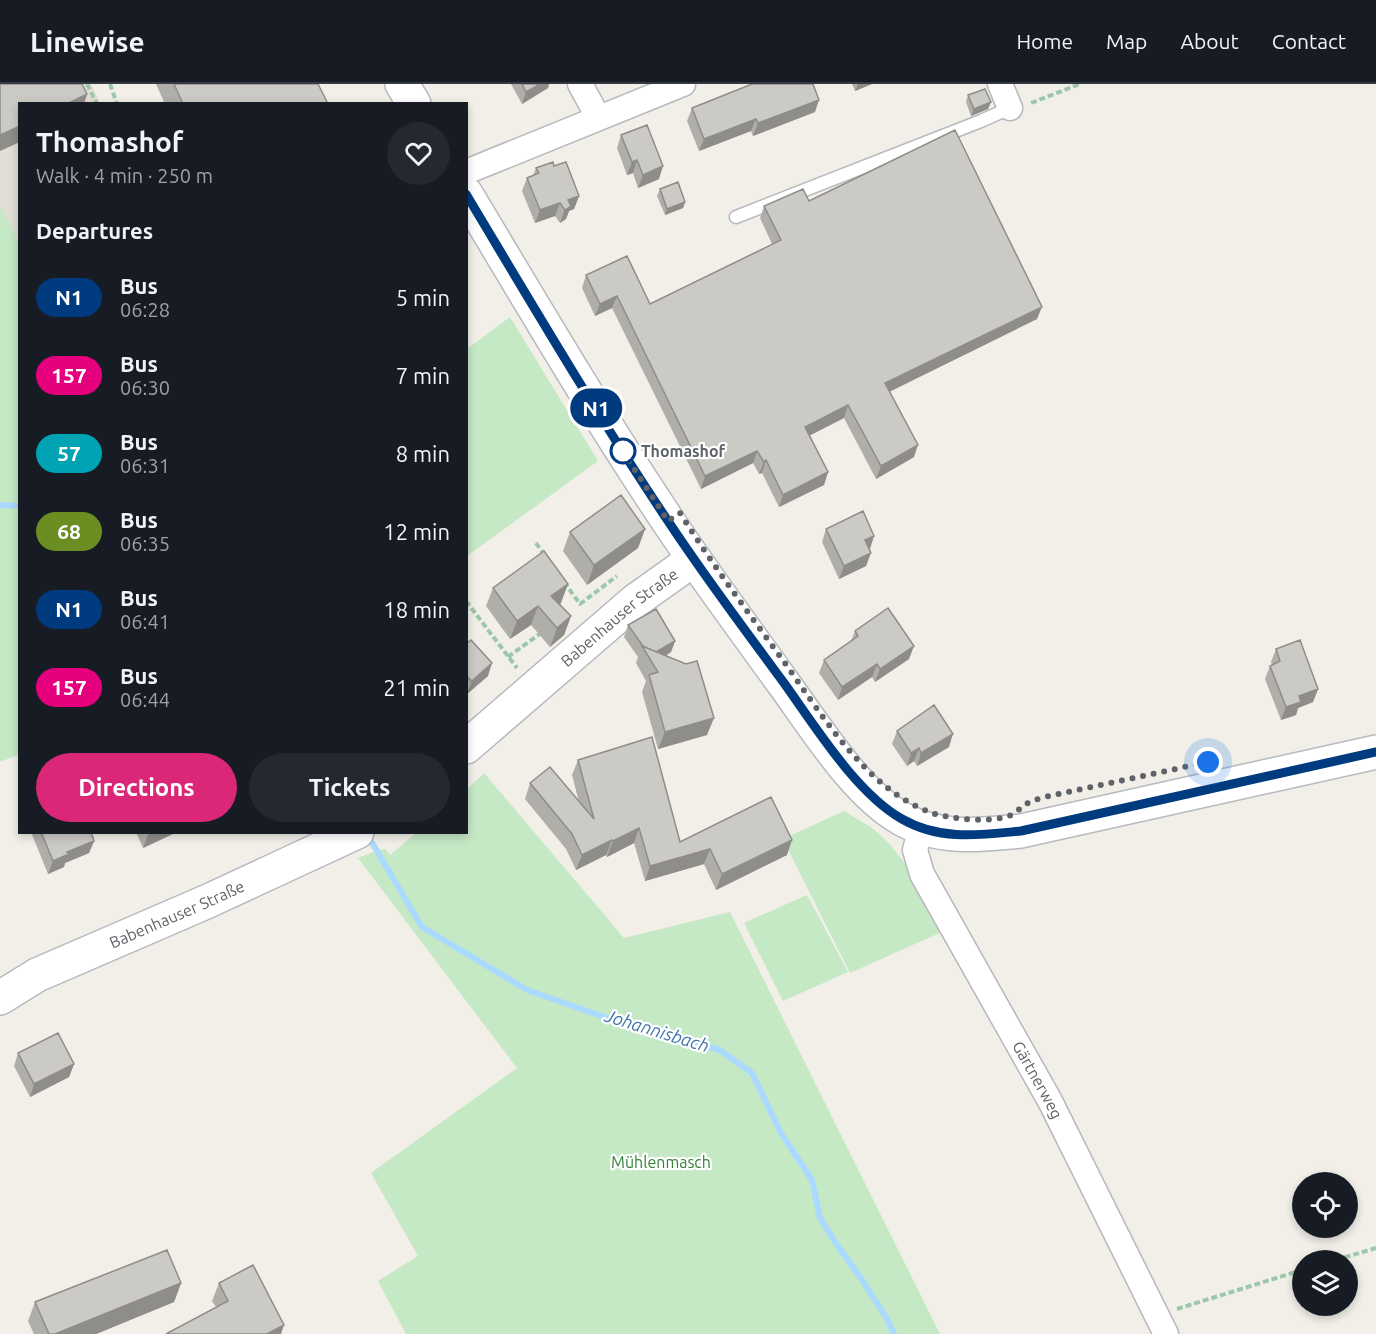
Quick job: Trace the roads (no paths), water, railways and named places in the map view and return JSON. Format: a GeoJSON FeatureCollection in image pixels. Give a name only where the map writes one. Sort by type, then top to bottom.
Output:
{"type":"FeatureCollection","features":[{"type":"Feature","properties":{"kind":"main road"},"geometry":{"type":"LineString","coordinates":[[402,84],[413,102]]}},
{"type":"Feature","properties":{"kind":"main road","name":"Babenhauser Straße"},"geometry":{"type":"LineString","coordinates":[[468,197],[584,389],[694,559],[627,608],[468,745]]}},
{"type":"Feature","properties":{"kind":"main road"},"geometry":{"type":"LineString","coordinates":[[694,559],[826,741],[865,789],[902,819],[937,833],[963,836],[1021,831],[1376,752]]}},
{"type":"Feature","properties":{"kind":"main road","name":"Babenhauser Straße"},"geometry":{"type":"LineString","coordinates":[[0,998],[37,975],[350,836]]}},
{"type":"Feature","properties":{"kind":"street"},"geometry":{"type":"LineString","coordinates":[[580,84],[598,117]]}},
{"type":"Feature","properties":{"kind":"street"},"geometry":{"type":"LineString","coordinates":[[468,171],[683,84]]}},
{"type":"Feature","properties":{"kind":"street"},"geometry":{"type":"LineString","coordinates":[[1000,84],[1010,108]]}},
{"type":"Feature","properties":{"kind":"street","name":"Gärtnerweg"},"geometry":{"type":"LineString","coordinates":[[921,828],[915,850],[922,874],[1050,1101],[1161,1324]]}},
{"type":"Feature","properties":{"kind":"lane"},"geometry":{"type":"LineString","coordinates":[[736,217],[1010,108]]}},
{"type":"Feature","properties":{"kind":"waterway","name":"Johannisbach"},"geometry":{"type":"LineString","coordinates":[[0,505],[18,506]]}},
{"type":"Feature","properties":{"kind":"waterway","name":"Johannisbach"},"geometry":{"type":"LineString","coordinates":[[368,836],[422,927],[527,990],[607,1018],[720,1050],[752,1073],[781,1133],[812,1180],[820,1218],[887,1319],[894,1334]]}},
{"type":"Feature","properties":{"kind":"place","name":"Thomashof"},"geometry":{"type":"Point","coordinates":[623,451]}},
{"type":"Feature","properties":{"kind":"park label","name":"Mühlenmasch"},"geometry":{"type":"Point","coordinates":[661,1162]}}]}
